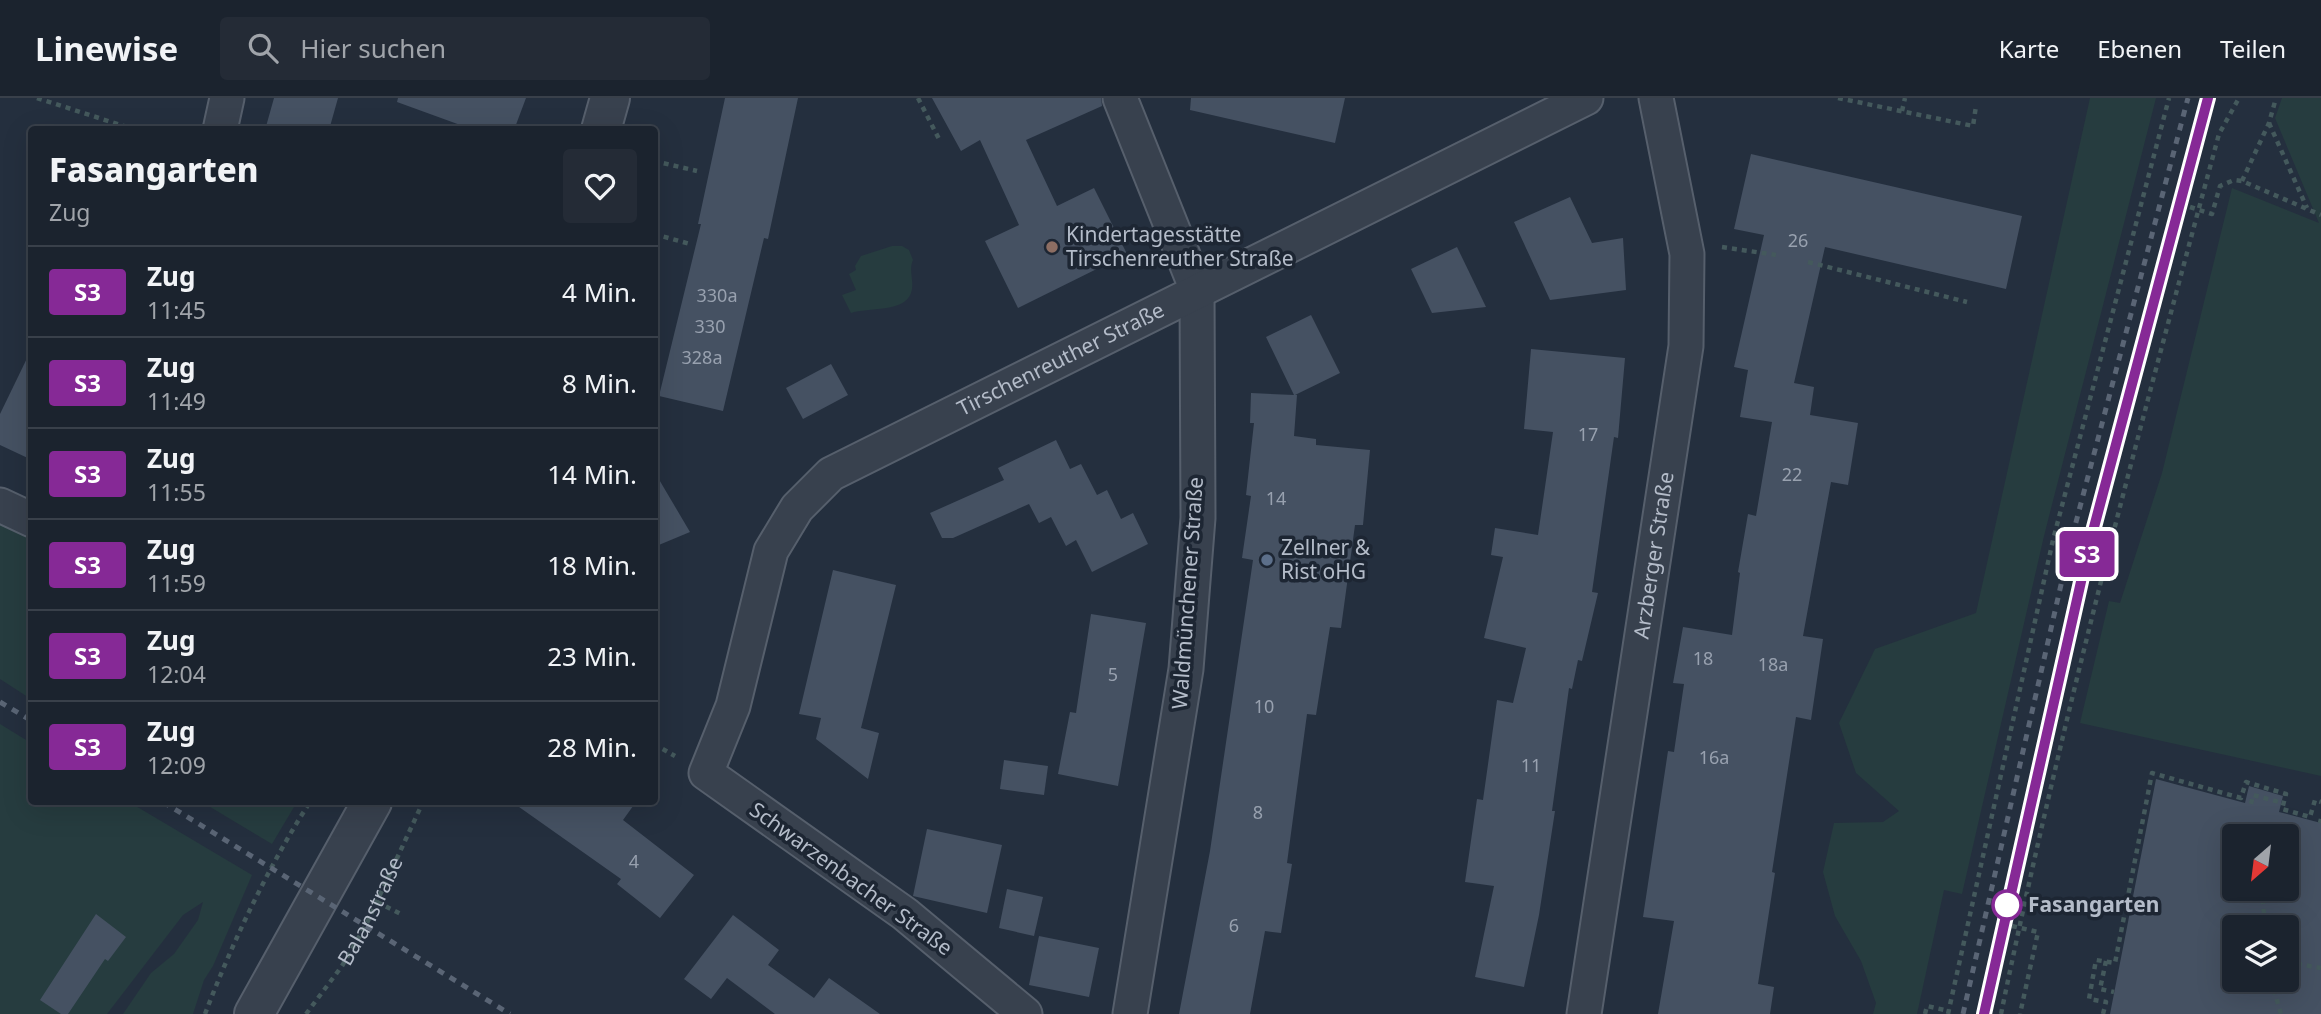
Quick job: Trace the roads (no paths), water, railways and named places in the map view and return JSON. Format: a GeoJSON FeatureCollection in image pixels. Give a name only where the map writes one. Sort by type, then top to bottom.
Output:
{"type":"FeatureCollection","features":[{"type":"Feature","properties":{"kind":"street"},"geometry":{"type":"LineString","coordinates":[[221,126],[227,98]]}},
{"type":"Feature","properties":{"kind":"street"},"geometry":{"type":"LineString","coordinates":[[602,126],[610,98]]}},
{"type":"Feature","properties":{"kind":"street","name":"Waldmünchener Straße"},"geometry":{"type":"LineString","coordinates":[[1120,98],[1197,290],[1198,518],[1186,669],[1130,1014]]}},
{"type":"Feature","properties":{"kind":"street","name":"Tirschenreuther Straße"},"geometry":{"type":"LineString","coordinates":[[706,774],[733,706],[771,551],[797,508],[831,474],[1586,98]]}},
{"type":"Feature","properties":{"kind":"street","name":"Arzberger Straße"},"geometry":{"type":"LineString","coordinates":[[1584,1014],[1686,346],[1687,254],[1656,98]]}},
{"type":"Feature","properties":{"kind":"street"},"geometry":{"type":"LineString","coordinates":[[0,505],[28,518]]}},
{"type":"Feature","properties":{"kind":"street","name":"Schwarzenbacher Straße"},"geometry":{"type":"LineString","coordinates":[[706,774],[905,914],[1025,1014]]}},
{"type":"Feature","properties":{"kind":"street"},"geometry":{"type":"LineString","coordinates":[[254,1014],[370,805]]}},
{"type":"Feature","properties":{"kind":"railway"},"geometry":{"type":"LineString","coordinates":[[1963,1014],[2071,541],[2188,98]]}},
{"type":"Feature","properties":{"kind":"railway"},"geometry":{"type":"LineString","coordinates":[[1984,1014],[2089,546],[2208,98]]}},
{"type":"Feature","properties":{"kind":"railway"},"geometry":{"type":"LineString","coordinates":[[0,702],[28,719]]}},
{"type":"Feature","properties":{"kind":"railway"},"geometry":{"type":"LineString","coordinates":[[168,805],[510,1014]]}},
{"type":"Feature","properties":{"kind":"train","name":"S3"},"geometry":{"type":"LineString","coordinates":[[1984,1014],[2089,546],[2208,98]]}},
{"type":"Feature","properties":{"kind":"place","name":"Kindertagesstätte Tirschenreuther Straße"},"geometry":{"type":"Point","coordinates":[1052,247]}},
{"type":"Feature","properties":{"kind":"place","name":"Zellner & Rist oHG"},"geometry":{"type":"Point","coordinates":[1267,560]}},
{"type":"Feature","properties":{"kind":"place","name":"Fasangarten"},"geometry":{"type":"Point","coordinates":[2007,905]}}]}
